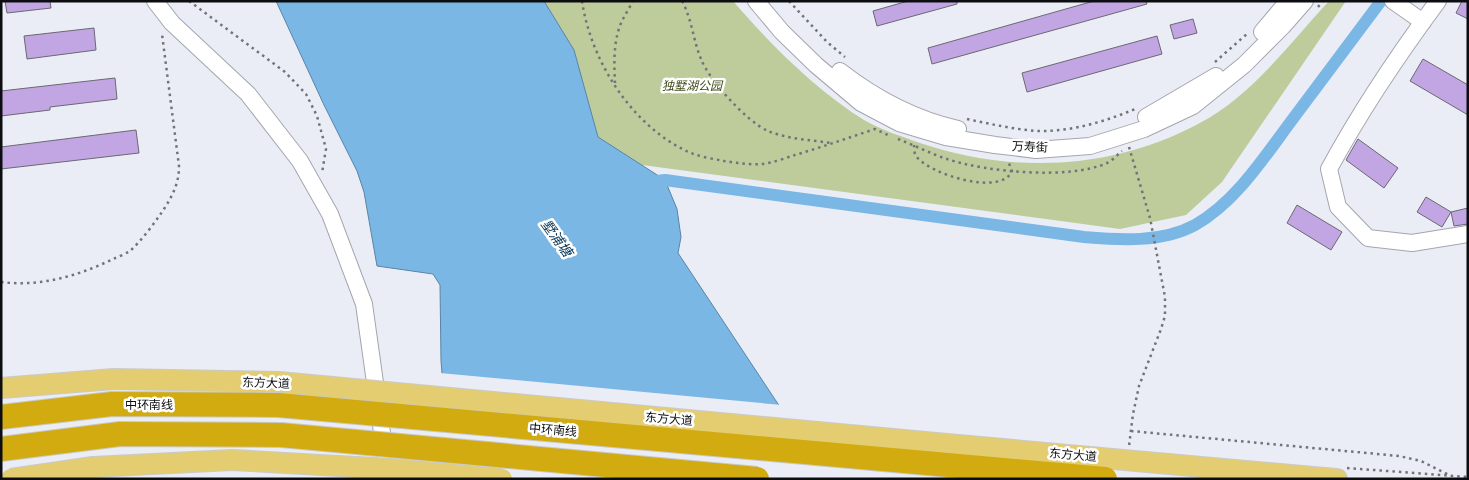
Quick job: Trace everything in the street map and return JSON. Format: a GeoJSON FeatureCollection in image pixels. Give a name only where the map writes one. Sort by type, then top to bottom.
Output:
{"type":"FeatureCollection","features":[{"type":"Feature","properties":{"kind":"highway","name":"中环南线"},"geometry":{"type":"LineString","coordinates":[[1,417],[112,404],[278,405],[1105,479]]}},
{"type":"Feature","properties":{"kind":"highway"},"geometry":{"type":"LineString","coordinates":[[1,449],[120,434],[281,435],[757,479]]}},
{"type":"Feature","properties":{"kind":"main road","name":"东方大道"},"geometry":{"type":"LineString","coordinates":[[1,388],[114,379],[279,382],[1314,477],[1341,473]]}},
{"type":"Feature","properties":{"kind":"main road"},"geometry":{"type":"LineString","coordinates":[[11,479],[93,467],[232,460],[392,469],[502,479]]}},
{"type":"Feature","properties":{"kind":"street","name":"万寿街"},"geometry":{"type":"LineString","coordinates":[[756,1],[782,32],[816,66],[861,103],[899,123],[946,137],[1036,150],[1090,146],[1144,129],[1193,106],[1244,64],[1283,26],[1311,5]]}},
{"type":"Feature","properties":{"kind":"street","name":"万寿街"},"geometry":{"type":"LineString","coordinates":[[768,1],[786,23],[823,58],[861,88],[884,102],[908,113],[951,127],[996,137],[1034,141],[1084,136],[1144,118],[1226,70],[1271,24],[1288,1]]}},
{"type":"Feature","properties":{"kind":"street"},"geometry":{"type":"LineString","coordinates":[[1438,1],[1353,124],[1329,169],[1338,207],[1368,238],[1412,243],[1468,234]]}},
{"type":"Feature","properties":{"kind":"street"},"geometry":{"type":"LineString","coordinates":[[1394,2],[1422,22]]}},
{"type":"Feature","properties":{"kind":"street"},"geometry":{"type":"LineString","coordinates":[[157,4],[172,24],[248,94],[300,161],[330,214],[364,304],[389,479]]}},
{"type":"Feature","properties":{"kind":"path"},"geometry":{"type":"LineString","coordinates":[[189,1],[197,9],[285,72],[306,94],[317,116],[326,150],[322,177]]}},
{"type":"Feature","properties":{"kind":"path"},"geometry":{"type":"LineString","coordinates":[[582,1],[584,15],[601,61],[629,105],[648,125],[668,140],[692,153],[741,164],[763,164],[833,144],[875,129],[946,159],[976,167],[1012,171],[1072,171],[1093,168],[1108,163],[1128,146]]}},
{"type":"Feature","properties":{"kind":"path"},"geometry":{"type":"LineString","coordinates":[[616,86],[615,68],[618,32],[622,20],[633,1]]}},
{"type":"Feature","properties":{"kind":"path"},"geometry":{"type":"LineString","coordinates":[[682,1],[687,10],[696,48],[702,62],[732,102],[750,120],[768,130],[791,137],[833,144]]}},
{"type":"Feature","properties":{"kind":"path"},"geometry":{"type":"LineString","coordinates":[[789,1],[827,42],[849,60]]}},
{"type":"Feature","properties":{"kind":"path"},"geometry":{"type":"LineString","coordinates":[[1311,5],[1324,1]]}},
{"type":"Feature","properties":{"kind":"path"},"geometry":{"type":"LineString","coordinates":[[1,282],[18,284],[55,280],[93,269],[129,252],[153,225],[171,197],[179,180],[179,166],[157,4]]}},
{"type":"Feature","properties":{"kind":"path"},"geometry":{"type":"LineString","coordinates":[[1214,63],[1249,32]]}},
{"type":"Feature","properties":{"kind":"path"},"geometry":{"type":"LineString","coordinates":[[962,118],[1038,131],[1077,128],[1136,109]]}},
{"type":"Feature","properties":{"kind":"path"},"geometry":{"type":"LineString","coordinates":[[915,139],[916,156],[938,172],[952,177],[991,183],[1005,179],[1012,171]]}},
{"type":"Feature","properties":{"kind":"path"},"geometry":{"type":"LineString","coordinates":[[1121,148],[1135,144]]}},
{"type":"Feature","properties":{"kind":"path"},"geometry":{"type":"LineString","coordinates":[[1128,146],[1150,218],[1166,298],[1165,316],[1139,386],[1129,450]]}},
{"type":"Feature","properties":{"kind":"path"},"geometry":{"type":"LineString","coordinates":[[1009,155],[1008,164],[1012,171]]}},
{"type":"Feature","properties":{"kind":"path"},"geometry":{"type":"LineString","coordinates":[[1131,430],[1399,456],[1421,461],[1451,476]]}},
{"type":"Feature","properties":{"kind":"path"},"geometry":{"type":"LineString","coordinates":[[1341,473],[1468,477]]}},
{"type":"Feature","properties":{"kind":"green space","name":"独墅湖公园"},"geometry":{"type":"Polygon","coordinates":[[[490,1],[733,1],[762,34],[811,81],[864,120],[877,127],[920,143],[955,153],[990,160],[1025,163],[1061,162],[1131,151],[1165,139],[1198,124],[1235,99],[1252,84],[1284,52],[1329,1],[1346,1],[1222,182],[1186,215],[1120,229],[642,165],[603,168],[490,1]]]}},
{"type":"Feature","properties":{"kind":"water","name":"墅浦塘"},"geometry":{"type":"Polygon","coordinates":[[[276,1],[544,1],[574,50],[598,137],[665,180],[677,209],[681,237],[678,253],[782,410],[486,473],[492,419],[444,397],[441,361],[440,285],[433,274],[377,266],[364,192],[357,171],[276,1]]]}},
{"type":"Feature","properties":{"kind":"pier"},"geometry":{"type":"Polygon","coordinates":[[[440,373],[782,405],[830,479],[418,479],[413,462],[416,460],[484,471],[490,420],[443,399],[440,373]]]}},
{"type":"Feature","properties":{"kind":"building"},"geometry":{"type":"Polygon","coordinates":[[[5,1],[50,1],[51,8],[7,13],[5,1]]]}},
{"type":"Feature","properties":{"kind":"building"},"geometry":{"type":"Polygon","coordinates":[[[908,1],[957,1],[957,4],[877,26],[873,11],[908,1]]]}},
{"type":"Feature","properties":{"kind":"building"},"geometry":{"type":"Polygon","coordinates":[[[1094,1],[1146,1],[1147,4],[932,64],[928,48],[1094,1]]]}},
{"type":"Feature","properties":{"kind":"building"},"geometry":{"type":"Polygon","coordinates":[[[1462,1],[1468,1],[1468,19],[1456,13],[1462,1]]]}},
{"type":"Feature","properties":{"kind":"building"},"geometry":{"type":"Polygon","coordinates":[[[1193,19],[1197,33],[1174,39],[1170,25],[1193,19]]]}},
{"type":"Feature","properties":{"kind":"building"},"geometry":{"type":"Polygon","coordinates":[[[94,28],[96,50],[27,59],[24,36],[94,28]]]}},
{"type":"Feature","properties":{"kind":"building"},"geometry":{"type":"Polygon","coordinates":[[[1157,36],[1162,54],[1027,92],[1022,73],[1157,36]]]}},
{"type":"Feature","properties":{"kind":"building"},"geometry":{"type":"Polygon","coordinates":[[[1423,59],[1468,85],[1468,115],[1410,81],[1423,59]]]}},
{"type":"Feature","properties":{"kind":"building"},"geometry":{"type":"Polygon","coordinates":[[[115,78],[117,99],[50,107],[50,110],[1,116],[1,91],[115,78]]]}},
{"type":"Feature","properties":{"kind":"building"},"geometry":{"type":"Polygon","coordinates":[[[136,130],[139,153],[1,169],[1,147],[136,130]]]}},
{"type":"Feature","properties":{"kind":"building"},"geometry":{"type":"Polygon","coordinates":[[[1358,139],[1398,168],[1384,188],[1346,160],[1358,139]]]}},
{"type":"Feature","properties":{"kind":"building"},"geometry":{"type":"Polygon","coordinates":[[[1426,197],[1451,212],[1442,227],[1417,212],[1426,197]]]}},
{"type":"Feature","properties":{"kind":"building"},"geometry":{"type":"Polygon","coordinates":[[[1297,205],[1342,232],[1331,250],[1287,223],[1297,205]]]}},
{"type":"Feature","properties":{"kind":"building"},"geometry":{"type":"Polygon","coordinates":[[[1468,208],[1468,224],[1454,226],[1451,212],[1468,208]]]}},
{"type":"Feature","properties":{"kind":"waterway"},"geometry":{"type":"LineString","coordinates":[[648,182],[665,180],[1084,237],[1141,239],[1169,235],[1195,225],[1224,204],[1237,191],[1381,1]]}}]}
